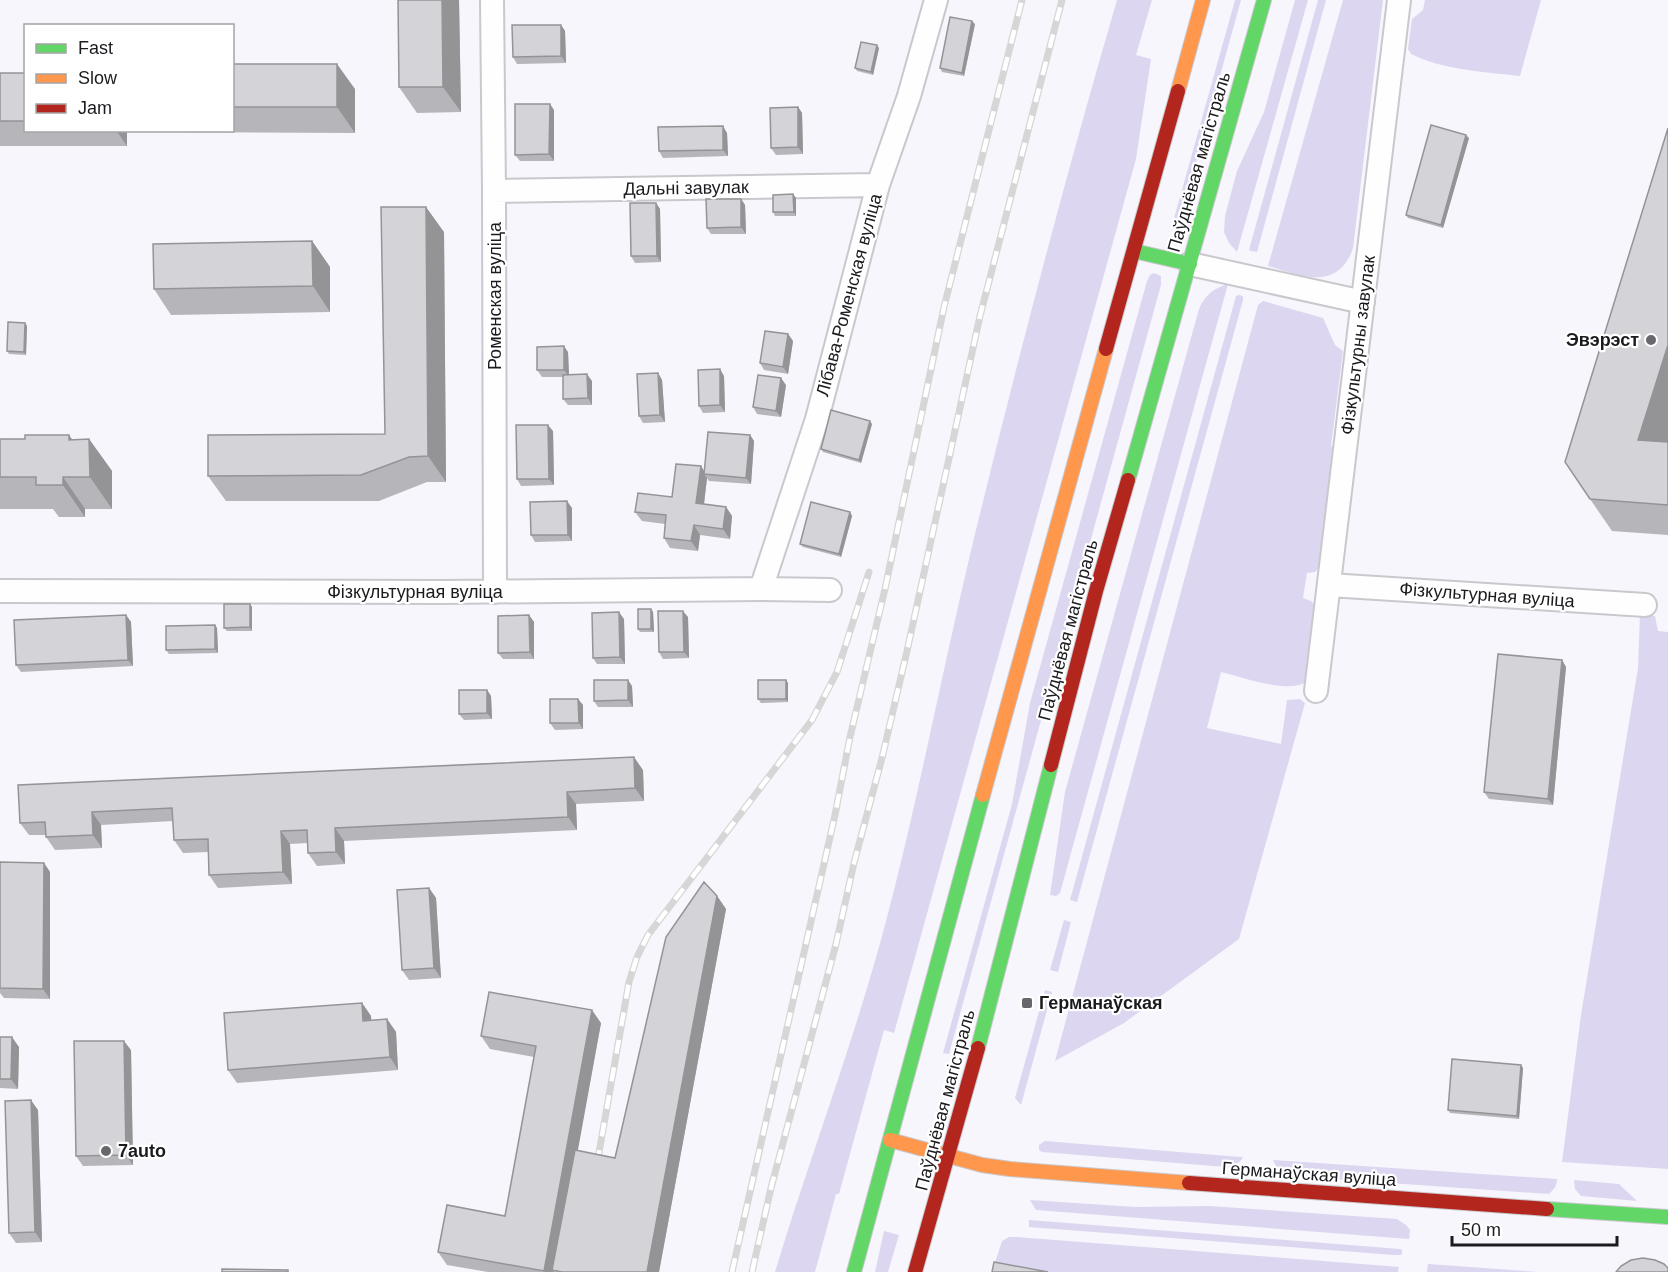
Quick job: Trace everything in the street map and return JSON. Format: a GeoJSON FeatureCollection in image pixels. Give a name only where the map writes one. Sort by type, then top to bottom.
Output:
{"type":"FeatureCollection","features":[{"type":"Feature","properties":{"kind":"main road","name":"Паўднёвая магістраль"},"geometry":{"type":"LineString","coordinates":[[854,1272],[1000,733],[1203,0]]}},
{"type":"Feature","properties":{"kind":"main road","name":"Паўднёвая магістраль"},"geometry":{"type":"LineString","coordinates":[[915,1272],[990,1005],[1096,591],[1264,0]]}},
{"type":"Feature","properties":{"kind":"main road"},"geometry":{"type":"LineString","coordinates":[[1134,251],[1190,264]]}},
{"type":"Feature","properties":{"kind":"main road","name":"Германаўская вуліца"},"geometry":{"type":"LineString","coordinates":[[890,1140],[982,1165],[1033,1171],[1668,1218]]}},
{"type":"Feature","properties":{"kind":"street","name":"Роменская вуліца"},"geometry":{"type":"LineString","coordinates":[[492,0],[495,190],[495,592]]}},
{"type":"Feature","properties":{"kind":"street","name":"Лібава-Роменская вуліца"},"geometry":{"type":"LineString","coordinates":[[761,589],[817,419],[878,185],[909,96],[936,0]]}},
{"type":"Feature","properties":{"kind":"street","name":"Фізкультурны завулак"},"geometry":{"type":"LineString","coordinates":[[1316,691],[1399,0]]}},
{"type":"Feature","properties":{"kind":"street","name":"Дальні завулак"},"geometry":{"type":"LineString","coordinates":[[495,190],[878,185]]}},
{"type":"Feature","properties":{"kind":"street"},"geometry":{"type":"LineString","coordinates":[[1190,264],[1363,302]]}},
{"type":"Feature","properties":{"kind":"street","name":"Фізкультурная вуліца"},"geometry":{"type":"LineString","coordinates":[[1329,585],[1645,605]]}},
{"type":"Feature","properties":{"kind":"street","name":"Фізкультурная вуліца"},"geometry":{"type":"LineString","coordinates":[[0,591],[830,590]]}},
{"type":"Feature","properties":{"kind":"shaded area"},"geometry":{"type":"Polygon","coordinates":[[[1117,0],[1152,0],[1136,55],[1151,59],[1136,159],[894,1033],[884,1030],[815,1272],[775,1272],[860,1012],[885,925],[991,471],[1061,201],[1117,0]]]}},
{"type":"Feature","properties":{"kind":"shaded area"},"geometry":{"type":"Polygon","coordinates":[[[1235,0],[1241,0],[1179,224],[1175,226],[1173,222],[1235,0]]]}},
{"type":"Feature","properties":{"kind":"shaded area"},"geometry":{"type":"Polygon","coordinates":[[[1295,0],[1308,0],[1237,252],[1229,243],[1224,232],[1225,216],[1237,171],[1264,112],[1295,0]]]}},
{"type":"Feature","properties":{"kind":"shaded area"},"geometry":{"type":"Polygon","coordinates":[[[1318,0],[1326,0],[1257,252],[1251,251],[1249,250],[1318,0]]]}},
{"type":"Feature","properties":{"kind":"shaded area"},"geometry":{"type":"Polygon","coordinates":[[[1343,0],[1383,0],[1353,248],[1338,271],[1328,276],[1305,276],[1268,266],[1343,0]]]}},
{"type":"Feature","properties":{"kind":"shaded area"},"geometry":{"type":"Polygon","coordinates":[[[1425,0],[1541,0],[1520,76],[1450,67],[1411,54],[1408,49],[1412,19],[1423,10],[1425,0]]]}},
{"type":"Feature","properties":{"kind":"shaded area"},"geometry":{"type":"Polygon","coordinates":[[[1154,273],[1161,276],[1161,285],[949,1054],[943,1053],[1012,804],[1030,703],[1147,281],[1154,273]]]}},
{"type":"Feature","properties":{"kind":"shaded area"},"geometry":{"type":"Polygon","coordinates":[[[1228,284],[1060,893],[1056,896],[1050,895],[1065,792],[1199,309],[1211,293],[1228,284]]]}},
{"type":"Feature","properties":{"kind":"shaded area"},"geometry":{"type":"Polygon","coordinates":[[[1236,296],[1243,296],[1243,300],[1077,902],[1070,900],[1236,296]]]}},
{"type":"Feature","properties":{"kind":"shaded area"},"geometry":{"type":"Polygon","coordinates":[[[1263,301],[1323,318],[1335,345],[1343,351],[1331,446],[1335,447],[1320,567],[1315,572],[1307,573],[1303,598],[1316,606],[1306,682],[1298,685],[1277,685],[1221,672],[1207,728],[1281,744],[1287,700],[1300,699],[1305,703],[1239,939],[1124,1023],[1055,1061],[1258,305],[1263,301]]]}},
{"type":"Feature","properties":{"kind":"shaded area"},"geometry":{"type":"Polygon","coordinates":[[[1640,614],[1655,616],[1658,631],[1668,632],[1668,1169],[1562,1162],[1581,1015],[1638,668],[1640,614]]]}},
{"type":"Feature","properties":{"kind":"shaded area"},"geometry":{"type":"Polygon","coordinates":[[[1064,920],[1071,922],[1058,972],[1050,970],[1064,920]]]}},
{"type":"Feature","properties":{"kind":"shaded area"},"geometry":{"type":"Polygon","coordinates":[[[1045,990],[1052,992],[1021,1105],[1015,1098],[1045,990]]]}},
{"type":"Feature","properties":{"kind":"shaded area"},"geometry":{"type":"Polygon","coordinates":[[[1045,1141],[1243,1157],[1238,1163],[1226,1167],[1042,1152],[1039,1150],[1039,1145],[1045,1141]]]}},
{"type":"Feature","properties":{"kind":"shaded area"},"geometry":{"type":"Polygon","coordinates":[[[1273,1160],[1557,1179],[1557,1181],[1549,1194],[1289,1176],[1276,1166],[1273,1160]]]}},
{"type":"Feature","properties":{"kind":"shaded area"},"geometry":{"type":"Polygon","coordinates":[[[1574,1180],[1619,1184],[1637,1201],[1581,1196],[1575,1189],[1574,1180]]]}},
{"type":"Feature","properties":{"kind":"shaded area"},"geometry":{"type":"Polygon","coordinates":[[[1030,1200],[1135,1207],[1209,1206],[1397,1219],[1410,1230],[1409,1239],[1036,1210],[1030,1200]]]}},
{"type":"Feature","properties":{"kind":"shaded area"},"geometry":{"type":"Polygon","coordinates":[[[1029,1220],[1400,1249],[1402,1253],[1394,1255],[1029,1227],[1029,1220]]]}},
{"type":"Feature","properties":{"kind":"shaded area"},"geometry":{"type":"Polygon","coordinates":[[[884,1231],[899,1235],[888,1272],[875,1272],[884,1231]]]}},
{"type":"Feature","properties":{"kind":"shaded area"},"geometry":{"type":"Polygon","coordinates":[[[1009,1237],[1399,1267],[1398,1272],[992,1272],[1002,1241],[1009,1237]]]}},
{"type":"Feature","properties":{"kind":"shaded area"},"geometry":{"type":"Polygon","coordinates":[[[1428,1264],[1539,1272],[1427,1272],[1428,1264]]]}},
{"type":"Feature","properties":{"kind":"building"},"geometry":{"type":"Polygon","coordinates":[[[398,0],[442,0],[443,87],[399,87],[398,0]]]}},
{"type":"Feature","properties":{"kind":"building"},"geometry":{"type":"Polygon","coordinates":[[[950,17],[972,21],[962,73],[940,68],[950,17]]]}},
{"type":"Feature","properties":{"kind":"building"},"geometry":{"type":"Polygon","coordinates":[[[512,25],[561,25],[561,56],[513,57],[512,25]]]}},
{"type":"Feature","properties":{"kind":"building"},"geometry":{"type":"Polygon","coordinates":[[[861,42],[877,45],[871,72],[855,68],[861,42]]]}},
{"type":"Feature","properties":{"kind":"building"},"geometry":{"type":"Polygon","coordinates":[[[234,64],[337,64],[337,107],[234,107],[234,64]]]}},
{"type":"Feature","properties":{"kind":"building"},"geometry":{"type":"Polygon","coordinates":[[[0,73],[24,73],[24,121],[0,121],[0,73]]]}},
{"type":"Feature","properties":{"kind":"building"},"geometry":{"type":"Polygon","coordinates":[[[515,104],[550,104],[549,154],[515,155],[515,104]]]}},
{"type":"Feature","properties":{"kind":"building"},"geometry":{"type":"Polygon","coordinates":[[[798,107],[798,147],[771,148],[770,108],[798,107]]]}},
{"type":"Feature","properties":{"kind":"building"},"geometry":{"type":"Polygon","coordinates":[[[1431,125],[1466,135],[1441,225],[1406,215],[1431,125]]]}},
{"type":"Feature","properties":{"kind":"building"},"geometry":{"type":"Polygon","coordinates":[[[723,126],[723,150],[659,151],[658,127],[723,126]]]}},
{"type":"Feature","properties":{"kind":"building"},"geometry":{"type":"Polygon","coordinates":[[[1668,128],[1668,345],[1638,440],[1668,442],[1668,505],[1590,499],[1565,462],[1668,128]]]}},
{"type":"Feature","properties":{"kind":"building"},"geometry":{"type":"Polygon","coordinates":[[[793,194],[794,212],[773,212],[773,195],[793,194]]]}},
{"type":"Feature","properties":{"kind":"building"},"geometry":{"type":"Polygon","coordinates":[[[706,199],[741,199],[741,227],[707,228],[706,199]]]}},
{"type":"Feature","properties":{"kind":"building"},"geometry":{"type":"Polygon","coordinates":[[[630,203],[656,203],[657,256],[631,256],[630,203]]]}},
{"type":"Feature","properties":{"kind":"building"},"geometry":{"type":"Polygon","coordinates":[[[381,207],[426,207],[428,456],[409,457],[361,475],[208,476],[208,435],[385,434],[381,207]]]}},
{"type":"Feature","properties":{"kind":"building"},"geometry":{"type":"Polygon","coordinates":[[[312,241],[313,286],[154,289],[153,244],[312,241]]]}},
{"type":"Feature","properties":{"kind":"building"},"geometry":{"type":"Polygon","coordinates":[[[8,322],[25,323],[24,352],[7,351],[8,322]]]}},
{"type":"Feature","properties":{"kind":"building"},"geometry":{"type":"Polygon","coordinates":[[[765,331],[788,334],[783,367],[760,363],[765,331]]]}},
{"type":"Feature","properties":{"kind":"building"},"geometry":{"type":"Polygon","coordinates":[[[564,346],[564,370],[537,370],[537,347],[564,346]]]}},
{"type":"Feature","properties":{"kind":"building"},"geometry":{"type":"Polygon","coordinates":[[[720,369],[720,405],[699,406],[698,370],[720,369]]]}},
{"type":"Feature","properties":{"kind":"building"},"geometry":{"type":"Polygon","coordinates":[[[658,373],[660,415],[639,416],[637,374],[658,373]]]}},
{"type":"Feature","properties":{"kind":"building"},"geometry":{"type":"Polygon","coordinates":[[[587,374],[588,398],[563,399],[563,375],[587,374]]]}},
{"type":"Feature","properties":{"kind":"building"},"geometry":{"type":"Polygon","coordinates":[[[758,375],[781,378],[776,411],[753,407],[758,375]]]}},
{"type":"Feature","properties":{"kind":"building"},"geometry":{"type":"Polygon","coordinates":[[[831,410],[870,421],[859,460],[821,449],[831,410]]]}},
{"type":"Feature","properties":{"kind":"building"},"geometry":{"type":"Polygon","coordinates":[[[516,425],[548,425],[549,479],[517,479],[516,425]]]}},
{"type":"Feature","properties":{"kind":"building"},"geometry":{"type":"Polygon","coordinates":[[[708,432],[750,435],[746,478],[704,474],[708,432]]]}},
{"type":"Feature","properties":{"kind":"building"},"geometry":{"type":"Polygon","coordinates":[[[25,435],[69,435],[69,440],[89,439],[90,477],[63,477],[63,485],[36,485],[36,477],[0,477],[0,439],[25,439],[25,435]]]}},
{"type":"Feature","properties":{"kind":"building"},"geometry":{"type":"Polygon","coordinates":[[[676,464],[701,466],[696,503],[726,507],[723,529],[694,525],[691,541],[664,538],[666,515],[635,512],[638,493],[672,497],[676,464]]]}},
{"type":"Feature","properties":{"kind":"building"},"geometry":{"type":"Polygon","coordinates":[[[567,501],[568,535],[531,535],[530,502],[567,501]]]}},
{"type":"Feature","properties":{"kind":"building"},"geometry":{"type":"Polygon","coordinates":[[[811,502],[850,512],[839,554],[800,544],[811,502]]]}},
{"type":"Feature","properties":{"kind":"building"},"geometry":{"type":"Polygon","coordinates":[[[224,604],[250,604],[250,627],[224,628],[224,604]]]}},
{"type":"Feature","properties":{"kind":"building"},"geometry":{"type":"Polygon","coordinates":[[[638,609],[651,609],[651,629],[638,629],[638,609]]]}},
{"type":"Feature","properties":{"kind":"building"},"geometry":{"type":"Polygon","coordinates":[[[658,611],[683,611],[684,652],[659,652],[658,611]]]}},
{"type":"Feature","properties":{"kind":"building"},"geometry":{"type":"Polygon","coordinates":[[[619,612],[620,657],[593,658],[592,613],[619,612]]]}},
{"type":"Feature","properties":{"kind":"building"},"geometry":{"type":"Polygon","coordinates":[[[126,615],[128,660],[16,665],[14,620],[126,615]]]}},
{"type":"Feature","properties":{"kind":"building"},"geometry":{"type":"Polygon","coordinates":[[[529,615],[530,652],[498,653],[498,616],[529,615]]]}},
{"type":"Feature","properties":{"kind":"building"},"geometry":{"type":"Polygon","coordinates":[[[215,625],[215,649],[166,650],[166,626],[215,625]]]}},
{"type":"Feature","properties":{"kind":"building"},"geometry":{"type":"Polygon","coordinates":[[[1498,654],[1562,660],[1548,799],[1484,792],[1498,654]]]}},
{"type":"Feature","properties":{"kind":"building"},"geometry":{"type":"Polygon","coordinates":[[[594,680],[628,680],[628,700],[594,701],[594,680]]]}},
{"type":"Feature","properties":{"kind":"building"},"geometry":{"type":"Polygon","coordinates":[[[758,680],[786,680],[786,699],[758,699],[758,680]]]}},
{"type":"Feature","properties":{"kind":"building"},"geometry":{"type":"Polygon","coordinates":[[[459,690],[487,690],[487,713],[459,714],[459,690]]]}},
{"type":"Feature","properties":{"kind":"building"},"geometry":{"type":"Polygon","coordinates":[[[550,699],[578,699],[579,723],[550,723],[550,699]]]}},
{"type":"Feature","properties":{"kind":"building"},"geometry":{"type":"Polygon","coordinates":[[[634,757],[635,788],[567,792],[568,817],[335,828],[336,852],[308,853],[307,830],[281,831],[283,872],[209,875],[208,839],[174,840],[172,808],[92,812],[93,835],[46,837],[45,822],[20,823],[18,785],[634,757]]]}},
{"type":"Feature","properties":{"kind":"building"},"geometry":{"type":"Polygon","coordinates":[[[0,862],[44,863],[43,989],[0,988],[0,862]]]}},
{"type":"Feature","properties":{"kind":"building"},"geometry":{"type":"Polygon","coordinates":[[[704,882],[717,896],[647,1272],[552,1270],[575,1150],[615,1158],[666,937],[704,882]]]}},
{"type":"Feature","properties":{"kind":"building"},"geometry":{"type":"Polygon","coordinates":[[[429,888],[434,968],[402,970],[397,890],[429,888]]]}},
{"type":"Feature","properties":{"kind":"building"},"geometry":{"type":"Polygon","coordinates":[[[489,992],[592,1010],[544,1271],[438,1252],[447,1205],[505,1216],[536,1046],[481,1036],[489,992]]]}},
{"type":"Feature","properties":{"kind":"building"},"geometry":{"type":"Polygon","coordinates":[[[362,1003],[363,1021],[387,1019],[390,1057],[228,1070],[224,1013],[362,1003]]]}},
{"type":"Feature","properties":{"kind":"building"},"geometry":{"type":"Polygon","coordinates":[[[0,1037],[12,1037],[11,1079],[0,1079],[0,1037]]]}},
{"type":"Feature","properties":{"kind":"building"},"geometry":{"type":"Polygon","coordinates":[[[74,1041],[124,1041],[126,1155],[76,1156],[74,1041]]]}},
{"type":"Feature","properties":{"kind":"building"},"geometry":{"type":"Polygon","coordinates":[[[1452,1059],[1521,1065],[1517,1116],[1448,1110],[1452,1059]]]}},
{"type":"Feature","properties":{"kind":"building"},"geometry":{"type":"Polygon","coordinates":[[[31,1100],[35,1232],[9,1233],[5,1101],[31,1100]]]}},
{"type":"Feature","properties":{"kind":"building"},"geometry":{"type":"Polygon","coordinates":[[[1643,1258],[1664,1264],[1668,1272],[1616,1272],[1631,1260],[1643,1258]]]}},
{"type":"Feature","properties":{"kind":"building"},"geometry":{"type":"Polygon","coordinates":[[[994,1262],[1048,1272],[992,1272],[994,1262]]]}},
{"type":"Feature","properties":{"kind":"building"},"geometry":{"type":"Polygon","coordinates":[[[222,1269],[288,1270],[288,1272],[222,1272],[222,1269]]]}},
{"type":"Feature","properties":{"kind":"railway"},"geometry":{"type":"LineString","coordinates":[[732,1272],[835,815],[850,737],[885,589],[944,307],[1022,0]]}},
{"type":"Feature","properties":{"kind":"railway"},"geometry":{"type":"LineString","coordinates":[[752,1272],[771,1188],[836,944],[854,863],[882,758],[980,316],[1062,0]]}},
{"type":"Feature","properties":{"kind":"railway"},"geometry":{"type":"LineString","coordinates":[[597,1164],[629,982],[637,957],[648,935],[812,720],[837,672],[869,572]]}},
{"type":"Feature","properties":{"kind":"traffic: fast"},"geometry":{"type":"LineString","coordinates":[[1128,480],[1264,0]]}},
{"type":"Feature","properties":{"kind":"traffic: fast"},"geometry":{"type":"LineString","coordinates":[[1134,251],[1190,264]]}},
{"type":"Feature","properties":{"kind":"traffic: fast"},"geometry":{"type":"LineString","coordinates":[[978,1048],[1051,765]]}},
{"type":"Feature","properties":{"kind":"traffic: fast"},"geometry":{"type":"LineString","coordinates":[[854,1272],[983,795]]}},
{"type":"Feature","properties":{"kind":"traffic: fast"},"geometry":{"type":"LineString","coordinates":[[1547,1209],[1668,1217]]}},
{"type":"Feature","properties":{"kind":"traffic: slow"},"geometry":{"type":"LineString","coordinates":[[1178,91],[1203,0]]}},
{"type":"Feature","properties":{"kind":"traffic: slow"},"geometry":{"type":"LineString","coordinates":[[983,795],[1106,349]]}},
{"type":"Feature","properties":{"kind":"traffic: slow"},"geometry":{"type":"LineString","coordinates":[[890,1140],[982,1165],[1189,1183]]}},
{"type":"Feature","properties":{"kind":"traffic: jam"},"geometry":{"type":"LineString","coordinates":[[1106,349],[1178,91]]}},
{"type":"Feature","properties":{"kind":"traffic: jam"},"geometry":{"type":"LineString","coordinates":[[1051,765],[1096,591],[1128,480]]}},
{"type":"Feature","properties":{"kind":"traffic: jam"},"geometry":{"type":"LineString","coordinates":[[915,1272],[978,1048]]}},
{"type":"Feature","properties":{"kind":"traffic: jam"},"geometry":{"type":"LineString","coordinates":[[1189,1183],[1547,1209]]}},
{"type":"Feature","properties":{"kind":"place","name":"Эвэрэст"},"geometry":{"type":"Point","coordinates":[1651,340]}},
{"type":"Feature","properties":{"kind":"place","name":"Германаўская"},"geometry":{"type":"Point","coordinates":[1027,1003]}},
{"type":"Feature","properties":{"kind":"place","name":"7auto"},"geometry":{"type":"Point","coordinates":[106,1151]}}]}
